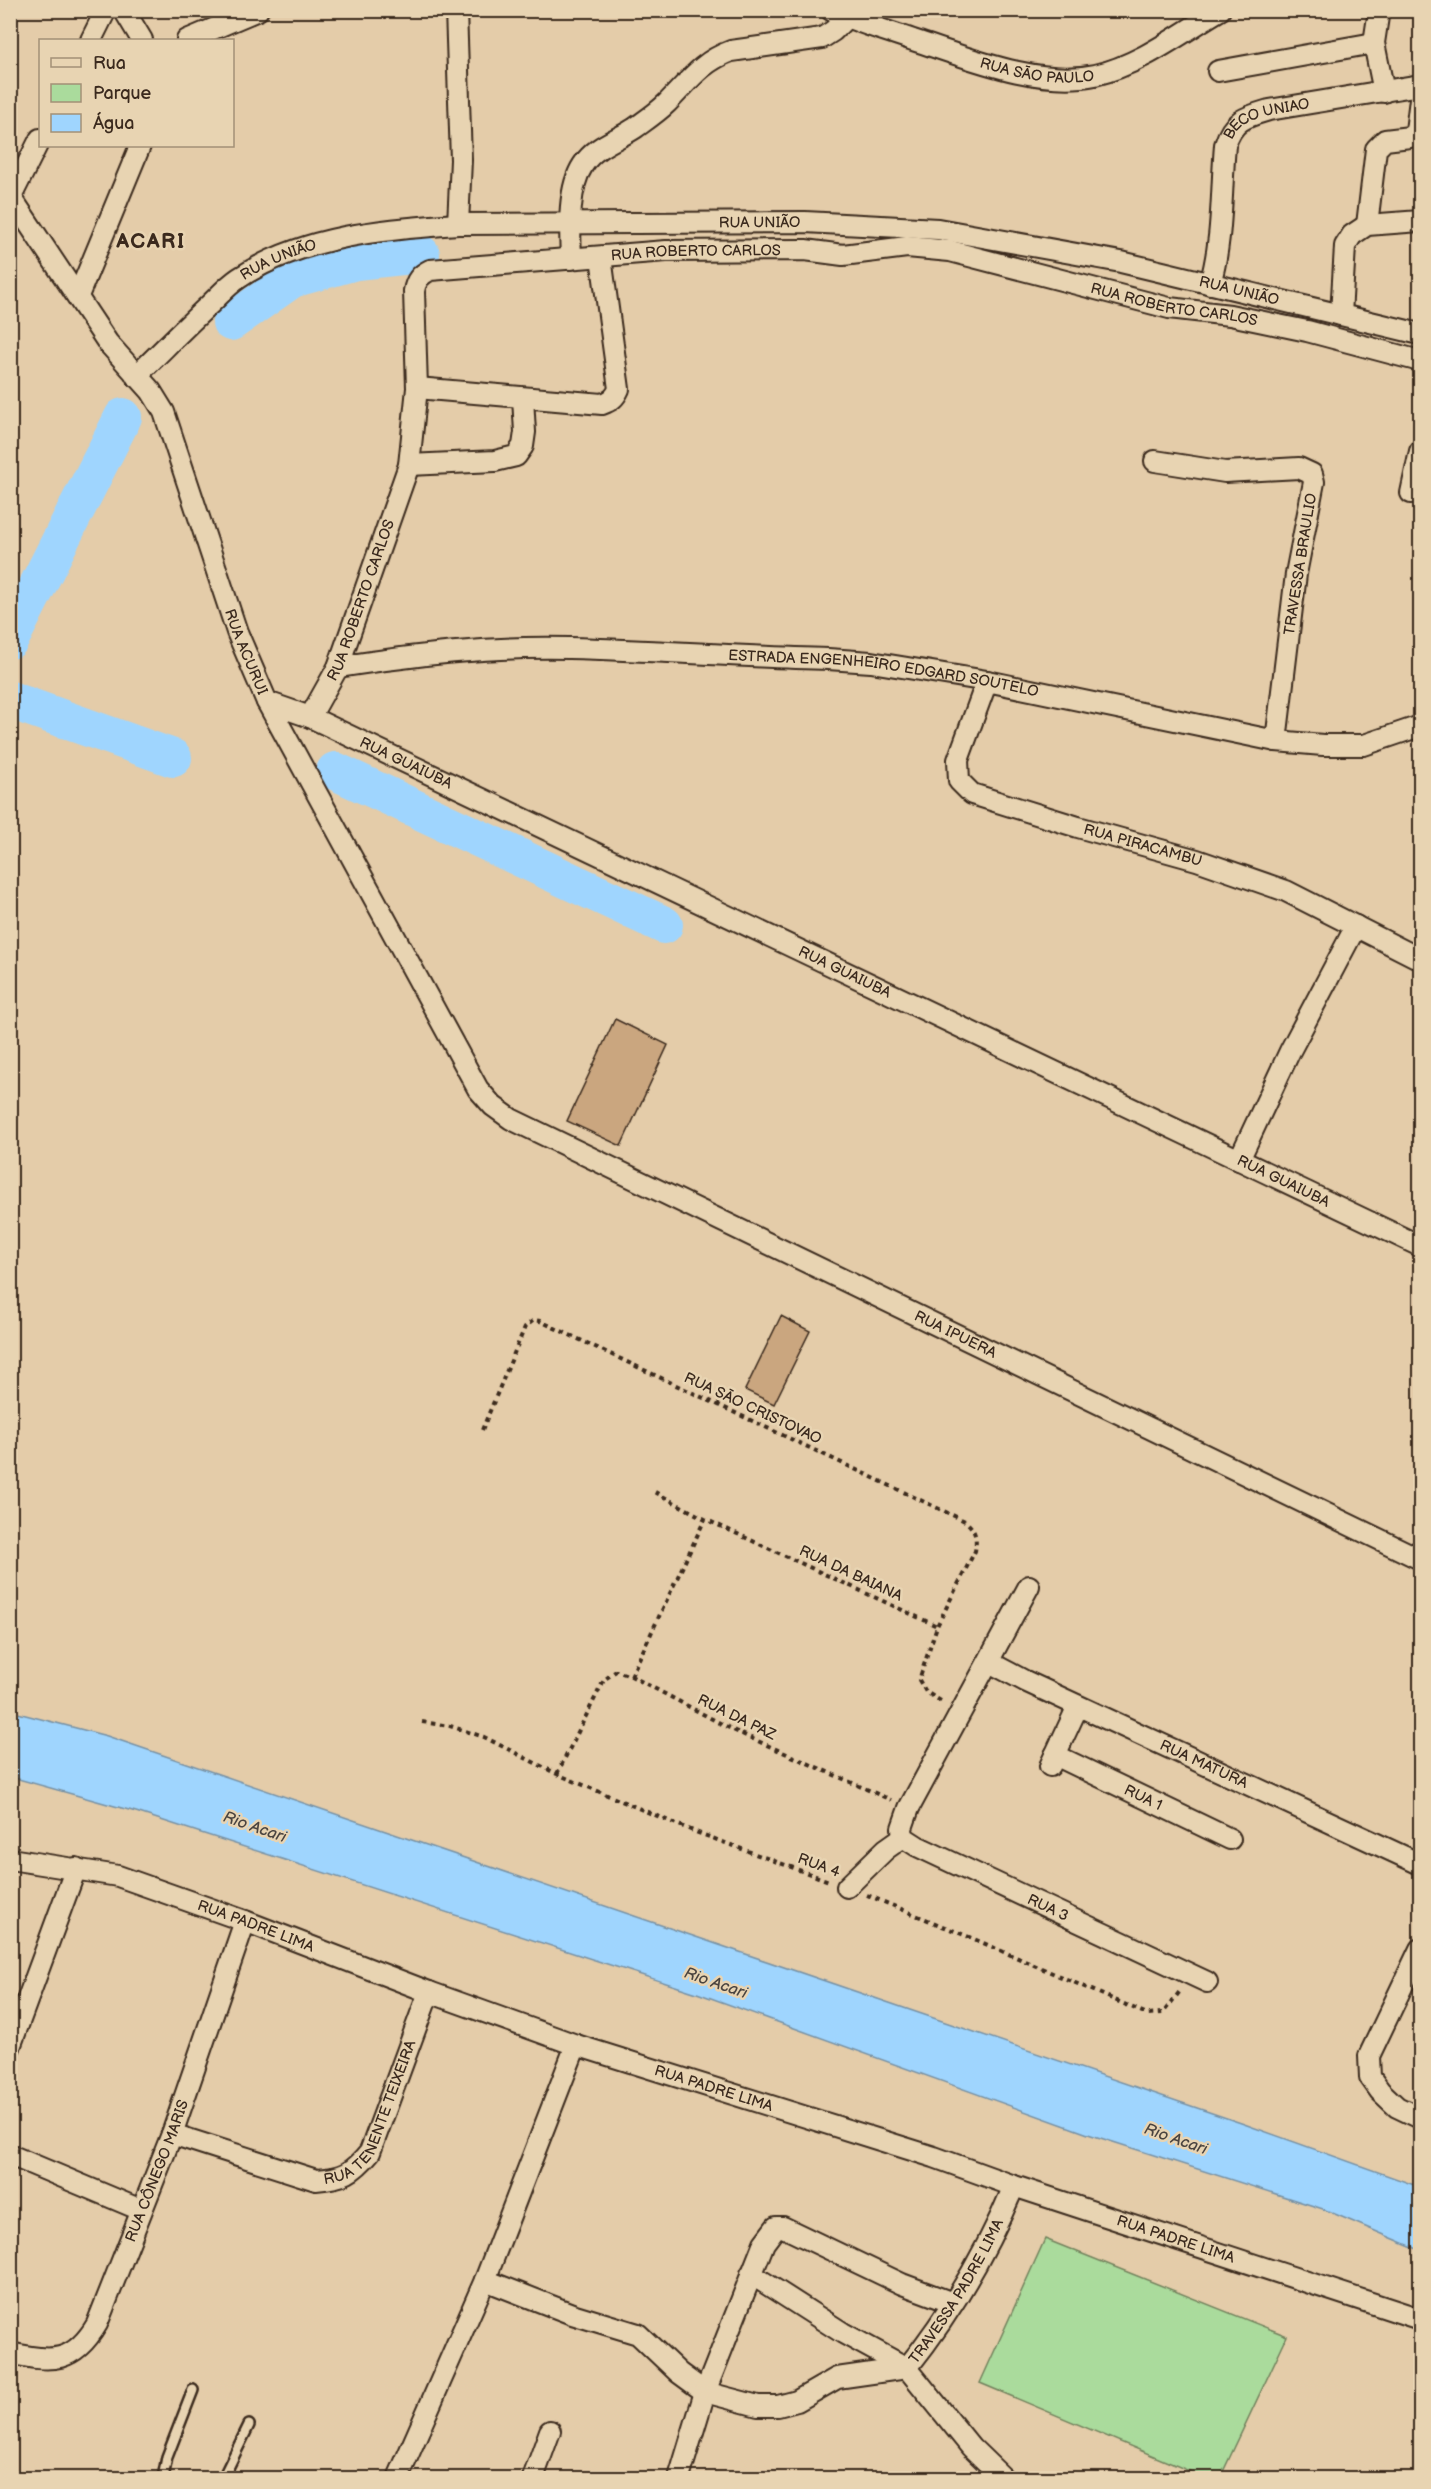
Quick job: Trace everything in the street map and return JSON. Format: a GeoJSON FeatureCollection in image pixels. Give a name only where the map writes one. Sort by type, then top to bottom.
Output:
{"type":"FeatureCollection","features":[{"type":"Feature","properties":{"kind":"street"},"geometry":{"type":"LineString","coordinates":[[92,39],[106,10]]}},
{"type":"Feature","properties":{"kind":"street"},"geometry":{"type":"LineString","coordinates":[[124,10],[141,39]]}},
{"type":"Feature","properties":{"kind":"street"},"geometry":{"type":"LineString","coordinates":[[189,39],[258,10]]}},
{"type":"Feature","properties":{"kind":"street"},"geometry":{"type":"LineString","coordinates":[[456,10],[460,160],[458,224]]}},
{"type":"Feature","properties":{"kind":"street","name":"RUA SĀO PAULO"},"geometry":{"type":"LineString","coordinates":[[838,14],[973,60],[1037,75],[1069,78],[1096,75],[1140,57],[1221,10]]}},
{"type":"Feature","properties":{"kind":"street"},"geometry":{"type":"LineString","coordinates":[[1379,10],[1374,43],[1383,92]]}},
{"type":"Feature","properties":{"kind":"street"},"geometry":{"type":"LineString","coordinates":[[571,260],[569,224],[575,182],[582,166],[591,155],[653,115],[703,65],[731,51],[822,38],[833,31],[838,14]]}},
{"type":"Feature","properties":{"kind":"street"},"geometry":{"type":"LineString","coordinates":[[1218,70],[1374,43]]}},
{"type":"Feature","properties":{"kind":"street","name":"BECO UNIAO"},"geometry":{"type":"LineString","coordinates":[[1210,284],[1218,258],[1224,156],[1229,132],[1245,118],[1269,110],[1420,86]]}},
{"type":"Feature","properties":{"kind":"street"},"geometry":{"type":"LineString","coordinates":[[1367,225],[1377,149],[1385,140],[1410,137],[1416,131],[1420,99]]}},
{"type":"Feature","properties":{"kind":"street"},"geometry":{"type":"LineString","coordinates":[[11,197],[39,141]]}},
{"type":"Feature","properties":{"kind":"street"},"geometry":{"type":"LineString","coordinates":[[78,296],[140,147]]}},
{"type":"Feature","properties":{"kind":"street","name":"RUA ACURUI"},"geometry":{"type":"LineString","coordinates":[[11,197],[108,344],[151,391],[164,411],[237,632],[267,702],[473,1080],[493,1106]]}},
{"type":"Feature","properties":{"kind":"street","name":"RUA UNIÃO"},"geometry":{"type":"LineString","coordinates":[[136,376],[236,280],[266,262],[293,250],[361,235],[409,227],[458,224],[805,222],[938,229],[1120,262],[1420,334]]}},
{"type":"Feature","properties":{"kind":"street"},"geometry":{"type":"LineString","coordinates":[[1341,315],[1345,246],[1352,235],[1367,225],[1420,222]]}},
{"type":"Feature","properties":{"kind":"street","name":"RUA ROBERTO CARLOS"},"geometry":{"type":"LineString","coordinates":[[310,717],[338,667],[409,465],[417,388],[414,291],[422,275],[439,268],[677,251],[805,250],[843,255],[907,247],[950,251],[1169,308],[1230,315],[1307,331],[1420,361]]}},
{"type":"Feature","properties":{"kind":"street"},"geometry":{"type":"LineString","coordinates":[[1056,279],[1060,251]]}},
{"type":"Feature","properties":{"kind":"street"},"geometry":{"type":"LineString","coordinates":[[417,388],[602,404],[616,397],[619,389],[601,257]]}},
{"type":"Feature","properties":{"kind":"street"},"geometry":{"type":"LineString","coordinates":[[1112,293],[1120,262]]}},
{"type":"Feature","properties":{"kind":"street"},"geometry":{"type":"LineString","coordinates":[[1307,331],[1315,309]]}},
{"type":"Feature","properties":{"kind":"street"},"geometry":{"type":"LineString","coordinates":[[409,465],[495,462],[516,456],[523,446],[525,432],[523,398]]}},
{"type":"Feature","properties":{"kind":"street"},"geometry":{"type":"LineString","coordinates":[[1411,493],[1420,451]]}},
{"type":"Feature","properties":{"kind":"street","name":"TRAVESSA BRAULIO"},"geometry":{"type":"LineString","coordinates":[[1155,461],[1225,472],[1299,468],[1312,474],[1314,482],[1296,574],[1276,741]]}},
{"type":"Feature","properties":{"kind":"street","name":"ESTRADA ENGENHEIRO EDGARD SOUTELO"},"geometry":{"type":"LineString","coordinates":[[338,667],[428,653],[568,648],[860,661],[987,681],[1276,741],[1323,745],[1364,745],[1420,726]]}},
{"type":"Feature","properties":{"kind":"street","name":"RUA PIRACAMBU"},"geometry":{"type":"LineString","coordinates":[[987,681],[958,760],[959,781],[972,794],[1078,827],[1197,860],[1286,891],[1420,959]]}},
{"type":"Feature","properties":{"kind":"street","name":"RUA GUAIUBA"},"geometry":{"type":"LineString","coordinates":[[267,702],[310,717],[1420,1245]]}},
{"type":"Feature","properties":{"kind":"street"},"geometry":{"type":"LineString","coordinates":[[1239,1160],[1290,1051],[1356,926]]}},
{"type":"Feature","properties":{"kind":"street","name":"RUA IPUERA"},"geometry":{"type":"LineString","coordinates":[[493,1106],[511,1119],[1420,1559]]}},
{"type":"Feature","properties":{"kind":"street"},"geometry":{"type":"LineString","coordinates":[[847,1887],[886,1849],[905,1822],[961,1711],[1029,1586]]}},
{"type":"Feature","properties":{"kind":"street","name":"RUA MATURA"},"geometry":{"type":"LineString","coordinates":[[989,1662],[1078,1706],[1420,1864]]}},
{"type":"Feature","properties":{"kind":"street","name":"RUA 1"},"geometry":{"type":"LineString","coordinates":[[1078,1706],[1052,1761],[1230,1839]]}},
{"type":"Feature","properties":{"kind":"street","name":"RUA 3"},"geometry":{"type":"LineString","coordinates":[[905,1822],[916,1846],[1199,1978]]}},
{"type":"Feature","properties":{"kind":"street","name":"RUA PADRE LIMA"},"geometry":{"type":"LineString","coordinates":[[10,1859],[118,1876],[576,2045],[934,2157],[1014,2186],[1420,2319]]}},
{"type":"Feature","properties":{"kind":"street"},"geometry":{"type":"LineString","coordinates":[[10,2048],[76,1868]]}},
{"type":"Feature","properties":{"kind":"street","name":"RUA CÔNEGO MARIS"},"geometry":{"type":"LineString","coordinates":[[10,2353],[30,2358],[57,2359],[86,2342],[97,2324],[172,2134],[244,1921]]}},
{"type":"Feature","properties":{"kind":"street"},"geometry":{"type":"LineString","coordinates":[[1420,1949],[1369,2056],[1370,2077],[1380,2091],[1397,2107],[1420,2118]]}},
{"type":"Feature","properties":{"kind":"street","name":"RUA TENENTE TEIXEIRA"},"geometry":{"type":"LineString","coordinates":[[172,2134],[316,2180],[337,2179],[357,2168],[370,2152],[429,1992]]}},
{"type":"Feature","properties":{"kind":"street"},"geometry":{"type":"LineString","coordinates":[[398,2478],[485,2280],[576,2045]]}},
{"type":"Feature","properties":{"kind":"street"},"geometry":{"type":"LineString","coordinates":[[10,2155],[141,2210]]}},
{"type":"Feature","properties":{"kind":"street","name":"TRAVESSA PADRE LIMA"},"geometry":{"type":"LineString","coordinates":[[705,2392],[758,2406],[778,2406],[797,2401],[837,2378],[907,2368],[930,2339],[995,2232],[1014,2186]]}},
{"type":"Feature","properties":{"kind":"street"},"geometry":{"type":"LineString","coordinates":[[679,2478],[705,2392],[751,2274],[769,2233],[779,2226],[910,2288],[953,2303]]}},
{"type":"Feature","properties":{"kind":"street"},"geometry":{"type":"LineString","coordinates":[[751,2274],[843,2333],[907,2368],[971,2448],[1002,2477]]}},
{"type":"Feature","properties":{"kind":"street"},"geometry":{"type":"LineString","coordinates":[[485,2280],[572,2314],[638,2334],[679,2373],[705,2392]]}},
{"type":"Feature","properties":{"kind":"street"},"geometry":{"type":"LineString","coordinates":[[533,2478],[550,2431]]}},
{"type":"Feature","properties":{"kind":"lane"},"geometry":{"type":"LineString","coordinates":[[163,2478],[167,2457],[193,2390]]}},
{"type":"Feature","properties":{"kind":"lane"},"geometry":{"type":"LineString","coordinates":[[223,2478],[249,2425]]}},
{"type":"Feature","properties":{"kind":"path","name":"RUA SĀO CRISTOVAO"},"geometry":{"type":"LineString","coordinates":[[482,1430],[525,1327],[534,1320],[540,1321],[971,1525],[977,1537],[975,1551],[937,1626]]}},
{"type":"Feature","properties":{"kind":"path","name":"RUA DA BAIANA"},"geometry":{"type":"LineString","coordinates":[[655,1492],[705,1518],[937,1626]]}},
{"type":"Feature","properties":{"kind":"path"},"geometry":{"type":"LineString","coordinates":[[557,1774],[604,1680],[616,1671],[632,1676],[705,1518]]}},
{"type":"Feature","properties":{"kind":"path"},"geometry":{"type":"LineString","coordinates":[[937,1626],[919,1680],[926,1692],[933,1698],[961,1711]]}},
{"type":"Feature","properties":{"kind":"path","name":"RUA DA PAZ"},"geometry":{"type":"LineString","coordinates":[[632,1676],[905,1822]]}},
{"type":"Feature","properties":{"kind":"path","name":"RUA 4"},"geometry":{"type":"LineString","coordinates":[[422,1722],[450,1726],[484,1737],[557,1774],[693,1831],[847,1887],[1147,2014],[1163,2013],[1199,1978]]}},
{"type":"Feature","properties":{"kind":"green space"},"geometry":{"type":"Polygon","coordinates":[[[1045,2239],[1287,2336],[1220,2478],[1206,2478],[980,2383],[1045,2239]]]}},
{"type":"Feature","properties":{"kind":"water","name":"Rio Acari"},"geometry":{"type":"Polygon","coordinates":[[[10,1711],[107,1736],[1244,2124],[1420,2187],[1420,2250],[1323,2209],[1088,2134],[697,1993],[136,1812],[11,1777],[10,1711]]]}},
{"type":"Feature","properties":{"kind":"building"},"geometry":{"type":"Polygon","coordinates":[[[615,1019],[668,1045],[621,1146],[567,1121],[615,1019]]]}},
{"type":"Feature","properties":{"kind":"building"},"geometry":{"type":"Polygon","coordinates":[[[781,1316],[810,1331],[774,1404],[745,1390],[781,1316]]]}},
{"type":"Feature","properties":{"kind":"waterway"},"geometry":{"type":"LineString","coordinates":[[231,322],[292,279],[356,261],[421,254]]}},
{"type":"Feature","properties":{"kind":"waterway"},"geometry":{"type":"LineString","coordinates":[[10,640],[123,417]]}},
{"type":"Feature","properties":{"kind":"waterway"},"geometry":{"type":"LineString","coordinates":[[10,700],[173,758]]}},
{"type":"Feature","properties":{"kind":"waterway"},"geometry":{"type":"LineString","coordinates":[[335,771],[664,925]]}},
{"type":"Feature","properties":{"kind":"district","name":"ACARI"},"geometry":{"type":"Point","coordinates":[151,241]}}]}
